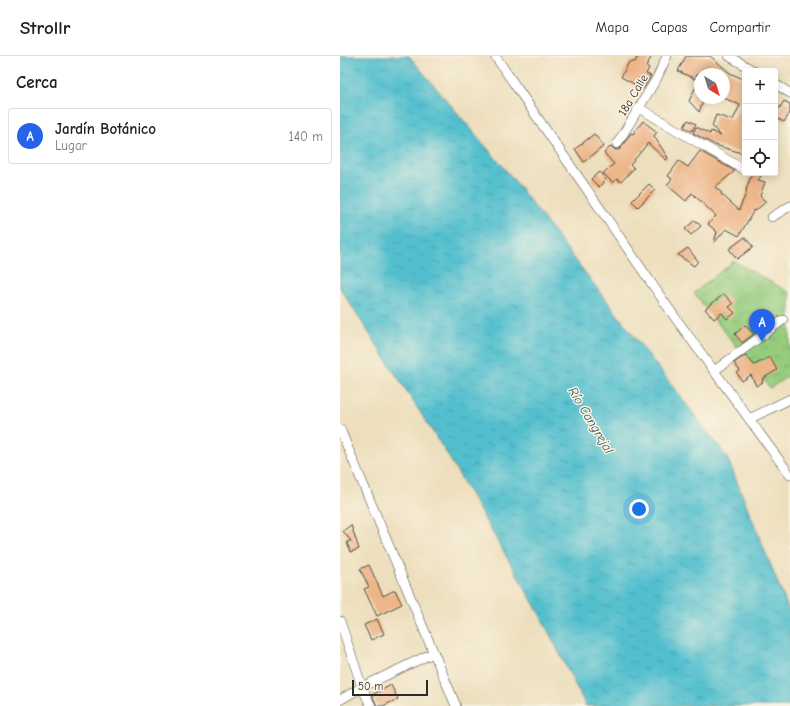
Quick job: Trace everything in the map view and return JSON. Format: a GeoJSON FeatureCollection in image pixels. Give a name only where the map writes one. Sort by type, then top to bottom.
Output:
{"type":"FeatureCollection","features":[{"type":"Feature","properties":{"kind":"street"},"geometry":{"type":"LineString","coordinates":[[495,56],[674,316],[790,475]]}},
{"type":"Feature","properties":{"kind":"street","name":"18a Calle"},"geometry":{"type":"LineString","coordinates":[[617,144],[657,78],[667,56]]}},
{"type":"Feature","properties":{"kind":"street"},"geometry":{"type":"LineString","coordinates":[[729,56],[749,68]]}},
{"type":"Feature","properties":{"kind":"street"},"geometry":{"type":"LineString","coordinates":[[778,86],[790,93]]}},
{"type":"Feature","properties":{"kind":"street"},"geometry":{"type":"LineString","coordinates":[[639,108],[742,168]]}},
{"type":"Feature","properties":{"kind":"street"},"geometry":{"type":"LineString","coordinates":[[772,217],[790,206]]}},
{"type":"Feature","properties":{"kind":"street"},"geometry":{"type":"LineString","coordinates":[[714,371],[783,320]]}},
{"type":"Feature","properties":{"kind":"street"},"geometry":{"type":"LineString","coordinates":[[749,419],[790,399]]}},
{"type":"Feature","properties":{"kind":"street"},"geometry":{"type":"LineString","coordinates":[[340,429],[456,706]]}},
{"type":"Feature","properties":{"kind":"street"},"geometry":{"type":"LineString","coordinates":[[340,621],[362,687],[370,706]]}},
{"type":"Feature","properties":{"kind":"street"},"geometry":{"type":"LineString","coordinates":[[340,700],[362,687],[433,653]]}},
{"type":"Feature","properties":{"kind":"green space"},"geometry":{"type":"Polygon","coordinates":[[[734,261],[790,293],[790,375],[770,388],[694,293],[734,261]]]}},
{"type":"Feature","properties":{"kind":"water","name":"Río Cangrejal"},"geometry":{"type":"Polygon","coordinates":[[[340,56],[409,56],[510,175],[727,457],[790,613],[790,706],[586,706],[538,611],[447,454],[340,288],[340,56]]]}},
{"type":"Feature","properties":{"kind":"building"},"geometry":{"type":"Polygon","coordinates":[[[638,56],[652,56],[646,66],[649,68],[646,74],[651,76],[643,89],[621,77],[629,62],[635,62],[638,56]]]}},
{"type":"Feature","properties":{"kind":"building"},"geometry":{"type":"Polygon","coordinates":[[[686,56],[710,56],[724,68],[694,68],[694,79],[678,71],[686,56]]]}},
{"type":"Feature","properties":{"kind":"building"},"geometry":{"type":"Polygon","coordinates":[[[730,73],[742,79],[742,153],[715,145],[693,133],[696,127],[710,134],[711,131],[721,136],[712,126],[716,115],[733,120],[740,105],[730,101],[730,73]]]}},
{"type":"Feature","properties":{"kind":"building"},"geometry":{"type":"Polygon","coordinates":[[[694,91],[694,104],[702,104],[699,112],[689,101],[694,91]]]}},
{"type":"Feature","properties":{"kind":"building"},"geometry":{"type":"Polygon","coordinates":[[[784,101],[790,104],[790,113],[784,122],[778,119],[778,108],[779,109],[784,101]]]}},
{"type":"Feature","properties":{"kind":"building"},"geometry":{"type":"Polygon","coordinates":[[[688,120],[696,124],[692,131],[684,127],[688,120]]]}},
{"type":"Feature","properties":{"kind":"building"},"geometry":{"type":"Polygon","coordinates":[[[643,121],[657,132],[654,136],[668,158],[666,160],[648,143],[630,165],[634,168],[621,182],[617,179],[613,183],[603,173],[614,164],[604,153],[611,146],[617,150],[620,149],[631,133],[633,134],[643,121]]]}},
{"type":"Feature","properties":{"kind":"building"},"geometry":{"type":"Polygon","coordinates":[[[594,134],[604,146],[584,162],[575,149],[594,134]]]}},
{"type":"Feature","properties":{"kind":"building"},"geometry":{"type":"Polygon","coordinates":[[[700,151],[735,171],[715,187],[739,210],[747,191],[746,190],[751,176],[761,176],[758,180],[765,182],[760,196],[766,202],[755,211],[754,210],[739,236],[726,229],[714,243],[717,232],[708,224],[716,216],[692,193],[686,201],[667,185],[672,179],[668,176],[679,161],[688,167],[700,151]]]}},
{"type":"Feature","properties":{"kind":"building"},"geometry":{"type":"Polygon","coordinates":[[[599,172],[606,179],[599,187],[591,179],[599,172]]]}},
{"type":"Feature","properties":{"kind":"building"},"geometry":{"type":"Polygon","coordinates":[[[649,184],[655,190],[638,207],[632,201],[649,184]]]}},
{"type":"Feature","properties":{"kind":"building"},"geometry":{"type":"Polygon","coordinates":[[[695,220],[701,226],[691,235],[685,229],[695,220]]]}},
{"type":"Feature","properties":{"kind":"building"},"geometry":{"type":"Polygon","coordinates":[[[745,237],[753,247],[737,259],[729,249],[745,237]]]}},
{"type":"Feature","properties":{"kind":"building"},"geometry":{"type":"Polygon","coordinates":[[[688,248],[698,261],[694,266],[678,255],[688,248]]]}},
{"type":"Feature","properties":{"kind":"building"},"geometry":{"type":"Polygon","coordinates":[[[724,294],[733,304],[729,307],[735,313],[727,319],[722,313],[714,319],[705,309],[724,294]]]}},
{"type":"Feature","properties":{"kind":"building"},"geometry":{"type":"Polygon","coordinates":[[[745,325],[754,334],[742,343],[735,334],[745,325]]]}},
{"type":"Feature","properties":{"kind":"building"},"geometry":{"type":"Polygon","coordinates":[[[746,355],[754,365],[770,357],[777,370],[762,379],[763,382],[756,386],[751,375],[742,381],[737,373],[740,371],[734,363],[746,355]]]}},
{"type":"Feature","properties":{"kind":"building"},"geometry":{"type":"Polygon","coordinates":[[[351,525],[359,549],[350,552],[347,542],[351,541],[343,531],[351,525]]]}},
{"type":"Feature","properties":{"kind":"building"},"geometry":{"type":"Polygon","coordinates":[[[369,565],[383,596],[395,590],[402,604],[377,616],[364,589],[369,587],[360,569],[369,565]]]}},
{"type":"Feature","properties":{"kind":"building"},"geometry":{"type":"Polygon","coordinates":[[[377,619],[384,634],[371,640],[364,625],[377,619]]]}},
{"type":"Feature","properties":{"kind":"building"},"geometry":{"type":"Polygon","coordinates":[[[391,685],[398,699],[383,706],[377,706],[372,695],[391,685]]]}},
{"type":"Feature","properties":{"kind":"place","name":"Jardín Botánico"},"geometry":{"type":"Point","coordinates":[762,342]}}]}
